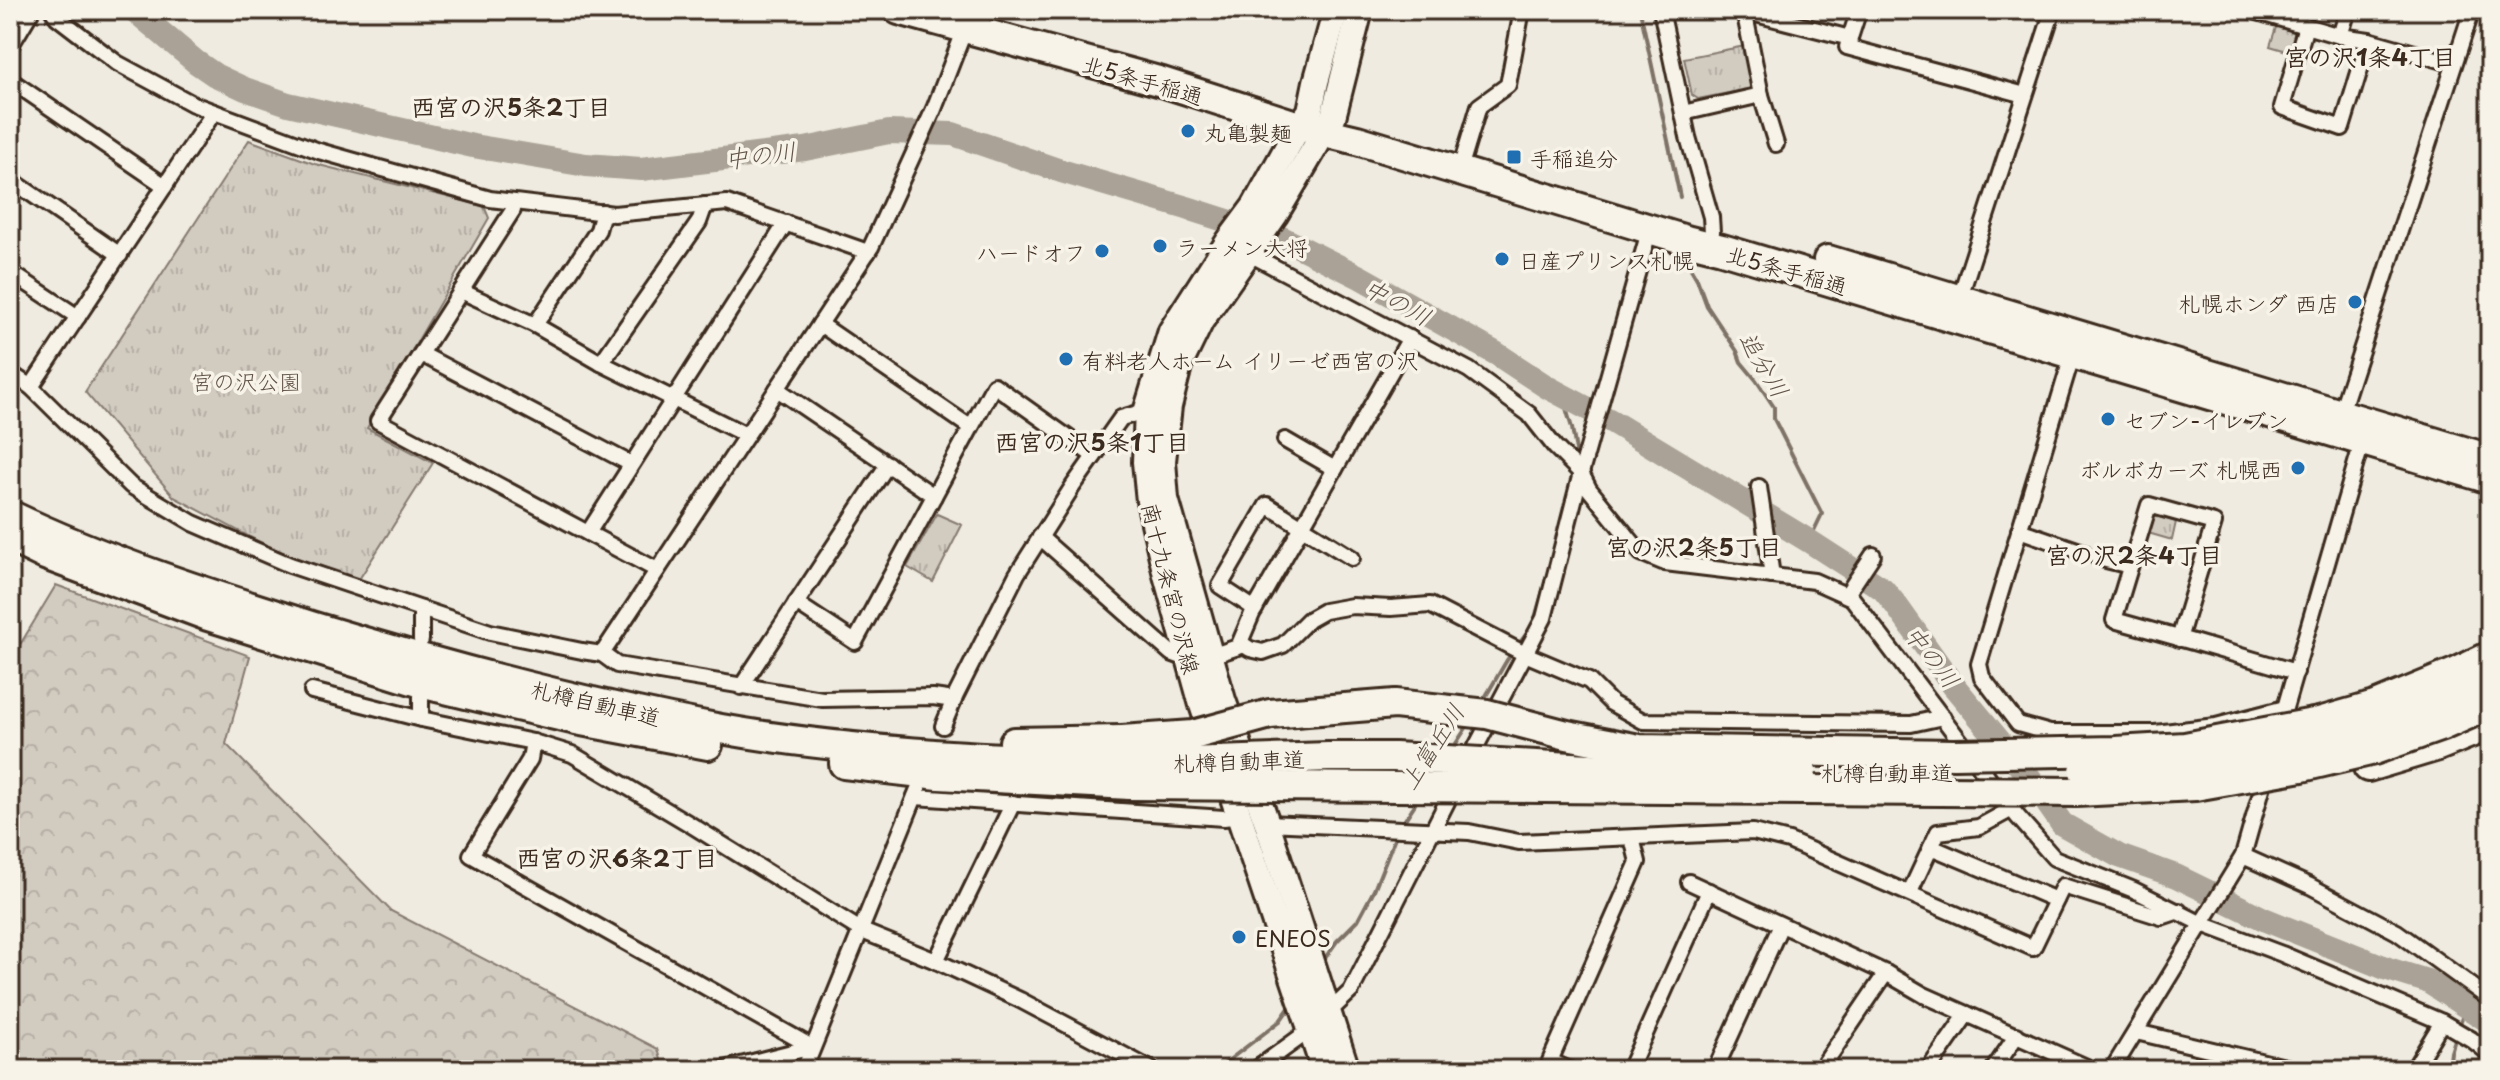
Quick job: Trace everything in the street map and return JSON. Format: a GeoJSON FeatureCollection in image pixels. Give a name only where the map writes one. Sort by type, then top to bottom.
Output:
{"type":"FeatureCollection","features":[{"type":"Feature","properties":{"kind":"highway","name":"北5条手稲通"},"geometry":{"type":"LineString","coordinates":[[899,10],[972,16],[1273,103],[1357,140],[1650,228],[1709,239],[1728,230],[1957,308],[2073,353],[2490,479]]}},
{"type":"Feature","properties":{"kind":"highway","name":"北5条手稲通"},"geometry":{"type":"LineString","coordinates":[[1316,122],[1363,121],[1463,159],[1709,239]]}},
{"type":"Feature","properties":{"kind":"highway","name":"北5条手稲通"},"geometry":{"type":"LineString","coordinates":[[1957,308],[2341,412],[2490,459]]}},
{"type":"Feature","properties":{"kind":"highway","name":"札樽自動車道"},"geometry":{"type":"LineString","coordinates":[[10,515],[214,596],[413,657],[577,699],[724,729],[940,755],[2076,792],[2195,786],[2302,767],[2374,750],[2490,705]]}},
{"type":"Feature","properties":{"kind":"highway","name":"札樽自動車道"},"geometry":{"type":"LineString","coordinates":[[10,538],[45,555],[208,616],[428,685],[576,720],[720,748],[954,776],[1128,763],[1328,757],[1394,757],[1625,770],[2141,771],[2277,752],[2342,737],[2438,708],[2490,683]]}},
{"type":"Feature","properties":{"kind":"highway"},"geometry":{"type":"LineString","coordinates":[[1128,763],[1193,735],[1270,714],[1395,704],[1487,714],[1567,735],[1639,749],[1954,754],[2185,747],[2319,722],[2375,706],[2490,656]]}},
{"type":"Feature","properties":{"kind":"highway"},"geometry":{"type":"LineString","coordinates":[[2195,786],[2299,779],[2368,767],[2438,746],[2490,725]]}},
{"type":"Feature","properties":{"kind":"main road"},"geometry":{"type":"LineString","coordinates":[[1316,122],[1360,10]]}},
{"type":"Feature","properties":{"kind":"main road"},"geometry":{"type":"LineString","coordinates":[[1316,122],[1333,14]]}},
{"type":"Feature","properties":{"kind":"main road","name":"南十九条宮の沢線"},"geometry":{"type":"LineString","coordinates":[[1316,122],[1265,211],[1171,331],[1145,462],[1149,501],[1200,658],[1239,816],[1296,985],[1347,1070]]}},
{"type":"Feature","properties":{"kind":"main road","name":"南十九条宮の沢線"},"geometry":{"type":"LineString","coordinates":[[1200,658],[1223,700],[1312,962],[1324,1070]]}},
{"type":"Feature","properties":{"kind":"street"},"geometry":{"type":"LineString","coordinates":[[10,47],[32,10]]}},
{"type":"Feature","properties":{"kind":"street"},"geometry":{"type":"LineString","coordinates":[[52,10],[117,63],[193,104],[319,151],[490,199],[512,202],[614,214],[727,203],[868,252]]}},
{"type":"Feature","properties":{"kind":"street"},"geometry":{"type":"LineString","coordinates":[[1463,159],[1479,106],[1508,85],[1522,10]]}},
{"type":"Feature","properties":{"kind":"street"},"geometry":{"type":"LineString","coordinates":[[1661,10],[1683,113],[1711,217],[1709,239]]}},
{"type":"Feature","properties":{"kind":"street"},"geometry":{"type":"LineString","coordinates":[[1859,10],[1847,47],[2025,95]]}},
{"type":"Feature","properties":{"kind":"street"},"geometry":{"type":"LineString","coordinates":[[1957,308],[2053,10]]}},
{"type":"Feature","properties":{"kind":"street"},"geometry":{"type":"LineString","coordinates":[[2250,10],[2278,14],[2340,36],[2369,40],[2454,64]]}},
{"type":"Feature","properties":{"kind":"street"},"geometry":{"type":"LineString","coordinates":[[2340,36],[2348,10]]}},
{"type":"Feature","properties":{"kind":"street"},"geometry":{"type":"LineString","coordinates":[[2341,412],[2472,10]]}},
{"type":"Feature","properties":{"kind":"street"},"geometry":{"type":"LineString","coordinates":[[1776,144],[1761,95],[1744,11],[1850,38]]}},
{"type":"Feature","properties":{"kind":"street"},"geometry":{"type":"LineString","coordinates":[[602,654],[868,252],[918,146],[972,16]]}},
{"type":"Feature","properties":{"kind":"street"},"geometry":{"type":"LineString","coordinates":[[2306,26],[2282,107],[2342,128],[2369,40]]}},
{"type":"Feature","properties":{"kind":"street"},"geometry":{"type":"LineString","coordinates":[[10,80],[165,186]]}},
{"type":"Feature","properties":{"kind":"street"},"geometry":{"type":"LineString","coordinates":[[1683,113],[1761,95]]}},
{"type":"Feature","properties":{"kind":"street"},"geometry":{"type":"LineString","coordinates":[[31,387],[214,112]]}},
{"type":"Feature","properties":{"kind":"street"},"geometry":{"type":"LineString","coordinates":[[10,179],[120,255]]}},
{"type":"Feature","properties":{"kind":"street"},"geometry":{"type":"LineString","coordinates":[[512,202],[513,210],[378,421],[657,570]]}},
{"type":"Feature","properties":{"kind":"street"},"geometry":{"type":"LineString","coordinates":[[601,363],[699,222],[705,205]]}},
{"type":"Feature","properties":{"kind":"street"},"geometry":{"type":"LineString","coordinates":[[535,325],[598,230],[603,212]]}},
{"type":"Feature","properties":{"kind":"street"},"geometry":{"type":"LineString","coordinates":[[588,533],[786,223]]}},
{"type":"Feature","properties":{"kind":"street"},"geometry":{"type":"LineString","coordinates":[[1255,1070],[1351,991],[1431,830],[1544,618],[1650,228]]}},
{"type":"Feature","properties":{"kind":"street"},"geometry":{"type":"LineString","coordinates":[[1238,248],[1469,370],[1529,414],[1581,473],[1589,489],[1641,553],[1665,563],[1814,581],[1847,594],[2012,809],[2054,858],[2134,890],[2202,924],[2282,954],[2444,1023],[2490,1054]]}},
{"type":"Feature","properties":{"kind":"street"},"geometry":{"type":"LineString","coordinates":[[10,272],[78,317]]}},
{"type":"Feature","properties":{"kind":"street"},"geometry":{"type":"LineString","coordinates":[[461,291],[535,325],[601,363],[746,435]]}},
{"type":"Feature","properties":{"kind":"street"},"geometry":{"type":"LineString","coordinates":[[820,324],[970,427]]}},
{"type":"Feature","properties":{"kind":"street"},"geometry":{"type":"LineString","coordinates":[[1238,647],[1255,609],[1410,338]]}},
{"type":"Feature","properties":{"kind":"street"},"geometry":{"type":"LineString","coordinates":[[2073,353],[1979,664],[1982,677],[2018,724],[2050,733],[2155,733],[2216,726],[2285,708]]}},
{"type":"Feature","properties":{"kind":"street"},"geometry":{"type":"LineString","coordinates":[[421,354],[631,464]]}},
{"type":"Feature","properties":{"kind":"street"},"geometry":{"type":"LineString","coordinates":[[10,373],[31,387],[131,486],[193,523],[290,565],[490,632],[602,654],[617,665],[822,699],[933,697],[954,700]]}},
{"type":"Feature","properties":{"kind":"street"},"geometry":{"type":"LineString","coordinates":[[796,603],[855,642],[994,385],[1094,456]]}},
{"type":"Feature","properties":{"kind":"street"},"geometry":{"type":"LineString","coordinates":[[777,389],[934,496]]}},
{"type":"Feature","properties":{"kind":"street"},"geometry":{"type":"LineString","coordinates":[[943,726],[1017,574],[1094,456],[1121,418],[1158,408]]}},
{"type":"Feature","properties":{"kind":"street"},"geometry":{"type":"LineString","coordinates":[[2112,1070],[2243,856],[2363,439]]}},
{"type":"Feature","properties":{"kind":"street"},"geometry":{"type":"LineString","coordinates":[[1285,440],[1335,469]]}},
{"type":"Feature","properties":{"kind":"street"},"geometry":{"type":"LineString","coordinates":[[741,687],[888,464]]}},
{"type":"Feature","properties":{"kind":"street"},"geometry":{"type":"LineString","coordinates":[[1759,487],[1772,576]]}},
{"type":"Feature","properties":{"kind":"street"},"geometry":{"type":"LineString","coordinates":[[1255,609],[1220,586],[1267,505],[1352,558]]}},
{"type":"Feature","properties":{"kind":"street"},"geometry":{"type":"LineString","coordinates":[[2179,639],[2214,523],[2149,505],[2114,620],[2179,639],[2296,672]]}},
{"type":"Feature","properties":{"kind":"street"},"geometry":{"type":"LineString","coordinates":[[2019,530],[2083,552]]}},
{"type":"Feature","properties":{"kind":"street"},"geometry":{"type":"LineString","coordinates":[[1040,537],[1171,653],[1200,658],[1244,645],[1263,652],[1283,645],[1308,620],[1324,611],[1352,606],[1391,608],[1430,605],[1499,642],[1589,681],[1611,703],[1643,721],[1911,724],[1943,717]]}},
{"type":"Feature","properties":{"kind":"street"},"geometry":{"type":"LineString","coordinates":[[1847,594],[1873,555]]}},
{"type":"Feature","properties":{"kind":"street"},"geometry":{"type":"LineString","coordinates":[[2098,558],[2130,566]]}},
{"type":"Feature","properties":{"kind":"street"},"geometry":{"type":"LineString","coordinates":[[421,609],[421,640]]}},
{"type":"Feature","properties":{"kind":"street"},"geometry":{"type":"LineString","coordinates":[[312,691],[421,719],[533,742],[572,754],[862,931],[1020,1000],[1152,1070]]}},
{"type":"Feature","properties":{"kind":"street"},"geometry":{"type":"LineString","coordinates":[[421,696],[421,719]]}},
{"type":"Feature","properties":{"kind":"street"},"geometry":{"type":"LineString","coordinates":[[533,742],[530,759],[471,855],[812,1047]]}},
{"type":"Feature","properties":{"kind":"street"},"geometry":{"type":"LineString","coordinates":[[804,1070],[917,791],[1013,803],[1224,818],[1239,816]]}},
{"type":"Feature","properties":{"kind":"street"},"geometry":{"type":"LineString","coordinates":[[936,961],[1013,803]]}},
{"type":"Feature","properties":{"kind":"street"},"geometry":{"type":"LineString","coordinates":[[1910,892],[1938,832],[1979,827],[2012,809]]}},
{"type":"Feature","properties":{"kind":"street"},"geometry":{"type":"LineString","coordinates":[[1267,823],[1469,832],[1519,842],[1753,832],[1789,841],[2033,948],[2063,886],[2161,917],[2179,911]]}},
{"type":"Feature","properties":{"kind":"street"},"geometry":{"type":"LineString","coordinates":[[1570,1070],[1550,1061],[1638,862],[1632,838]]}},
{"type":"Feature","properties":{"kind":"street"},"geometry":{"type":"LineString","coordinates":[[1931,847],[2056,900]]}},
{"type":"Feature","properties":{"kind":"street"},"geometry":{"type":"LineString","coordinates":[[2243,856],[2310,886],[2397,932],[2490,999]]}},
{"type":"Feature","properties":{"kind":"street"},"geometry":{"type":"LineString","coordinates":[[1689,882],[1886,973],[1924,995],[2093,1070]]}},
{"type":"Feature","properties":{"kind":"street"},"geometry":{"type":"LineString","coordinates":[[1629,1070],[1709,891]]}},
{"type":"Feature","properties":{"kind":"street"},"geometry":{"type":"LineString","coordinates":[[1715,1070],[1781,925]]}},
{"type":"Feature","properties":{"kind":"street"},"geometry":{"type":"LineString","coordinates":[[1820,1070],[1886,973]]}},
{"type":"Feature","properties":{"kind":"street"},"geometry":{"type":"LineString","coordinates":[[1928,1070],[1967,1014]]}},
{"type":"Feature","properties":{"kind":"street"},"geometry":{"type":"LineString","coordinates":[[2413,1070],[2444,1023]]}},
{"type":"Feature","properties":{"kind":"street"},"geometry":{"type":"LineString","coordinates":[[2136,1032],[2298,1070]]}},
{"type":"Feature","properties":{"kind":"street"},"geometry":{"type":"LineString","coordinates":[[1993,1070],[2017,1035]]}},
{"type":"Feature","properties":{"kind":"street"},"geometry":{"type":"LineString","coordinates":[[721,1070],[812,1047]]}},
{"type":"Feature","properties":{"kind":"street"},"geometry":{"type":"LineString","coordinates":[[2216,1070],[2226,1053]]}},
{"type":"Feature","properties":{"kind":"green space"},"geometry":{"type":"Polygon","coordinates":[[[2277,24],[2292,28],[2295,34],[2290,52],[2270,46],[2277,24]]]}},
{"type":"Feature","properties":{"kind":"green space"},"geometry":{"type":"Polygon","coordinates":[[[1745,46],[1752,84],[1749,89],[1698,99],[1692,95],[1684,58],[1745,46]]]}},
{"type":"Feature","properties":{"kind":"green space","name":"宮の沢公園"},"geometry":{"type":"Polygon","coordinates":[[[249,140],[315,164],[484,206],[489,218],[367,428],[433,463],[358,581],[269,547],[174,497],[85,392],[249,140]]]}},
{"type":"Feature","properties":{"kind":"green space"},"geometry":{"type":"Polygon","coordinates":[[[937,514],[962,525],[933,582],[907,567],[937,514]]]}},
{"type":"Feature","properties":{"kind":"green space"},"geometry":{"type":"Polygon","coordinates":[[[2157,516],[2176,522],[2172,540],[2148,533],[2152,520],[2157,516]]]}},
{"type":"Feature","properties":{"kind":"green space"},"geometry":{"type":"Polygon","coordinates":[[[56,585],[250,656],[226,744],[391,911],[658,1049],[664,1070],[10,1070],[10,635],[21,643],[56,585]]]}},
{"type":"Feature","properties":{"kind":"waterway","name":"中の川"},"geometry":{"type":"LineString","coordinates":[[134,10],[196,62],[245,89],[288,104],[473,146],[586,165],[641,169],[805,149],[889,132],[953,134],[1061,171],[1284,239],[1360,277],[1497,354],[1547,387],[1611,421],[1809,541],[1883,589],[1953,685],[2029,777],[2062,824],[2119,856],[2176,876],[2266,920],[2388,969],[2427,981],[2490,1022]]}},
{"type":"Feature","properties":{"kind":"waterway","name":"追分川"},"geometry":{"type":"LineString","coordinates":[[1640,10],[1680,197]]}},
{"type":"Feature","properties":{"kind":"waterway","name":"追分川"},"geometry":{"type":"LineString","coordinates":[[1681,252],[1697,279],[1707,306],[1741,362],[1774,407],[1774,419],[1822,514],[1809,541]]}},
{"type":"Feature","properties":{"kind":"waterway","name":"上富丘川"},"geometry":{"type":"LineString","coordinates":[[1562,395],[1578,462]]}},
{"type":"Feature","properties":{"kind":"waterway","name":"上富丘川"},"geometry":{"type":"LineString","coordinates":[[1483,701],[1507,660],[1533,625],[1551,563]]}},
{"type":"Feature","properties":{"kind":"waterway","name":"上富丘川"},"geometry":{"type":"LineString","coordinates":[[1453,748],[1470,722]]}},
{"type":"Feature","properties":{"kind":"waterway","name":"上富丘川"},"geometry":{"type":"LineString","coordinates":[[1402,824],[1419,798]]}},
{"type":"Feature","properties":{"kind":"waterway","name":"上富丘川"},"geometry":{"type":"LineString","coordinates":[[1323,961],[1358,920],[1374,890],[1397,832]]}},
{"type":"Feature","properties":{"kind":"waterway","name":"上富丘川"},"geometry":{"type":"LineString","coordinates":[[1216,1070],[1280,1021],[1292,1004]]}},
{"type":"Feature","properties":{"kind":"waterway"},"geometry":{"type":"LineString","coordinates":[[2449,1070],[2451,1052],[2466,1005]]}},
{"type":"Feature","properties":{"kind":"place","name":"丸亀製麺"},"geometry":{"type":"Point","coordinates":[1188,131]}},
{"type":"Feature","properties":{"kind":"place","name":"手稲追分"},"geometry":{"type":"Point","coordinates":[1514,157]}},
{"type":"Feature","properties":{"kind":"place","name":"ラーメン大将"},"geometry":{"type":"Point","coordinates":[1160,246]}},
{"type":"Feature","properties":{"kind":"place","name":"ハードオフ"},"geometry":{"type":"Point","coordinates":[1102,251]}},
{"type":"Feature","properties":{"kind":"place","name":"日産プリンス札幌"},"geometry":{"type":"Point","coordinates":[1502,259]}},
{"type":"Feature","properties":{"kind":"place","name":"札幌ホンダ 西店"},"geometry":{"type":"Point","coordinates":[2355,302]}},
{"type":"Feature","properties":{"kind":"place","name":"有料老人ホーム イリーゼ西宮の沢"},"geometry":{"type":"Point","coordinates":[1066,359]}},
{"type":"Feature","properties":{"kind":"place","name":"セブン-イレブン"},"geometry":{"type":"Point","coordinates":[2108,419]}},
{"type":"Feature","properties":{"kind":"place","name":"ボルボカーズ 札幌西"},"geometry":{"type":"Point","coordinates":[2298,468]}},
{"type":"Feature","properties":{"kind":"place","name":"ENEOS"},"geometry":{"type":"Point","coordinates":[1239,937]}},
{"type":"Feature","properties":{"kind":"district","name":"宮の沢1条4丁目"},"geometry":{"type":"Point","coordinates":[2370,56]}},
{"type":"Feature","properties":{"kind":"district","name":"西宮の沢5条2丁目"},"geometry":{"type":"Point","coordinates":[511,106]}},
{"type":"Feature","properties":{"kind":"district","name":"西宮の沢5条1丁目"},"geometry":{"type":"Point","coordinates":[1092,441]}},
{"type":"Feature","properties":{"kind":"district","name":"宮の沢2条5丁目"},"geometry":{"type":"Point","coordinates":[1694,546]}},
{"type":"Feature","properties":{"kind":"district","name":"宮の沢2条4丁目"},"geometry":{"type":"Point","coordinates":[2134,554]}},
{"type":"Feature","properties":{"kind":"district","name":"西宮の沢6条2丁目"},"geometry":{"type":"Point","coordinates":[617,857]}}]}
